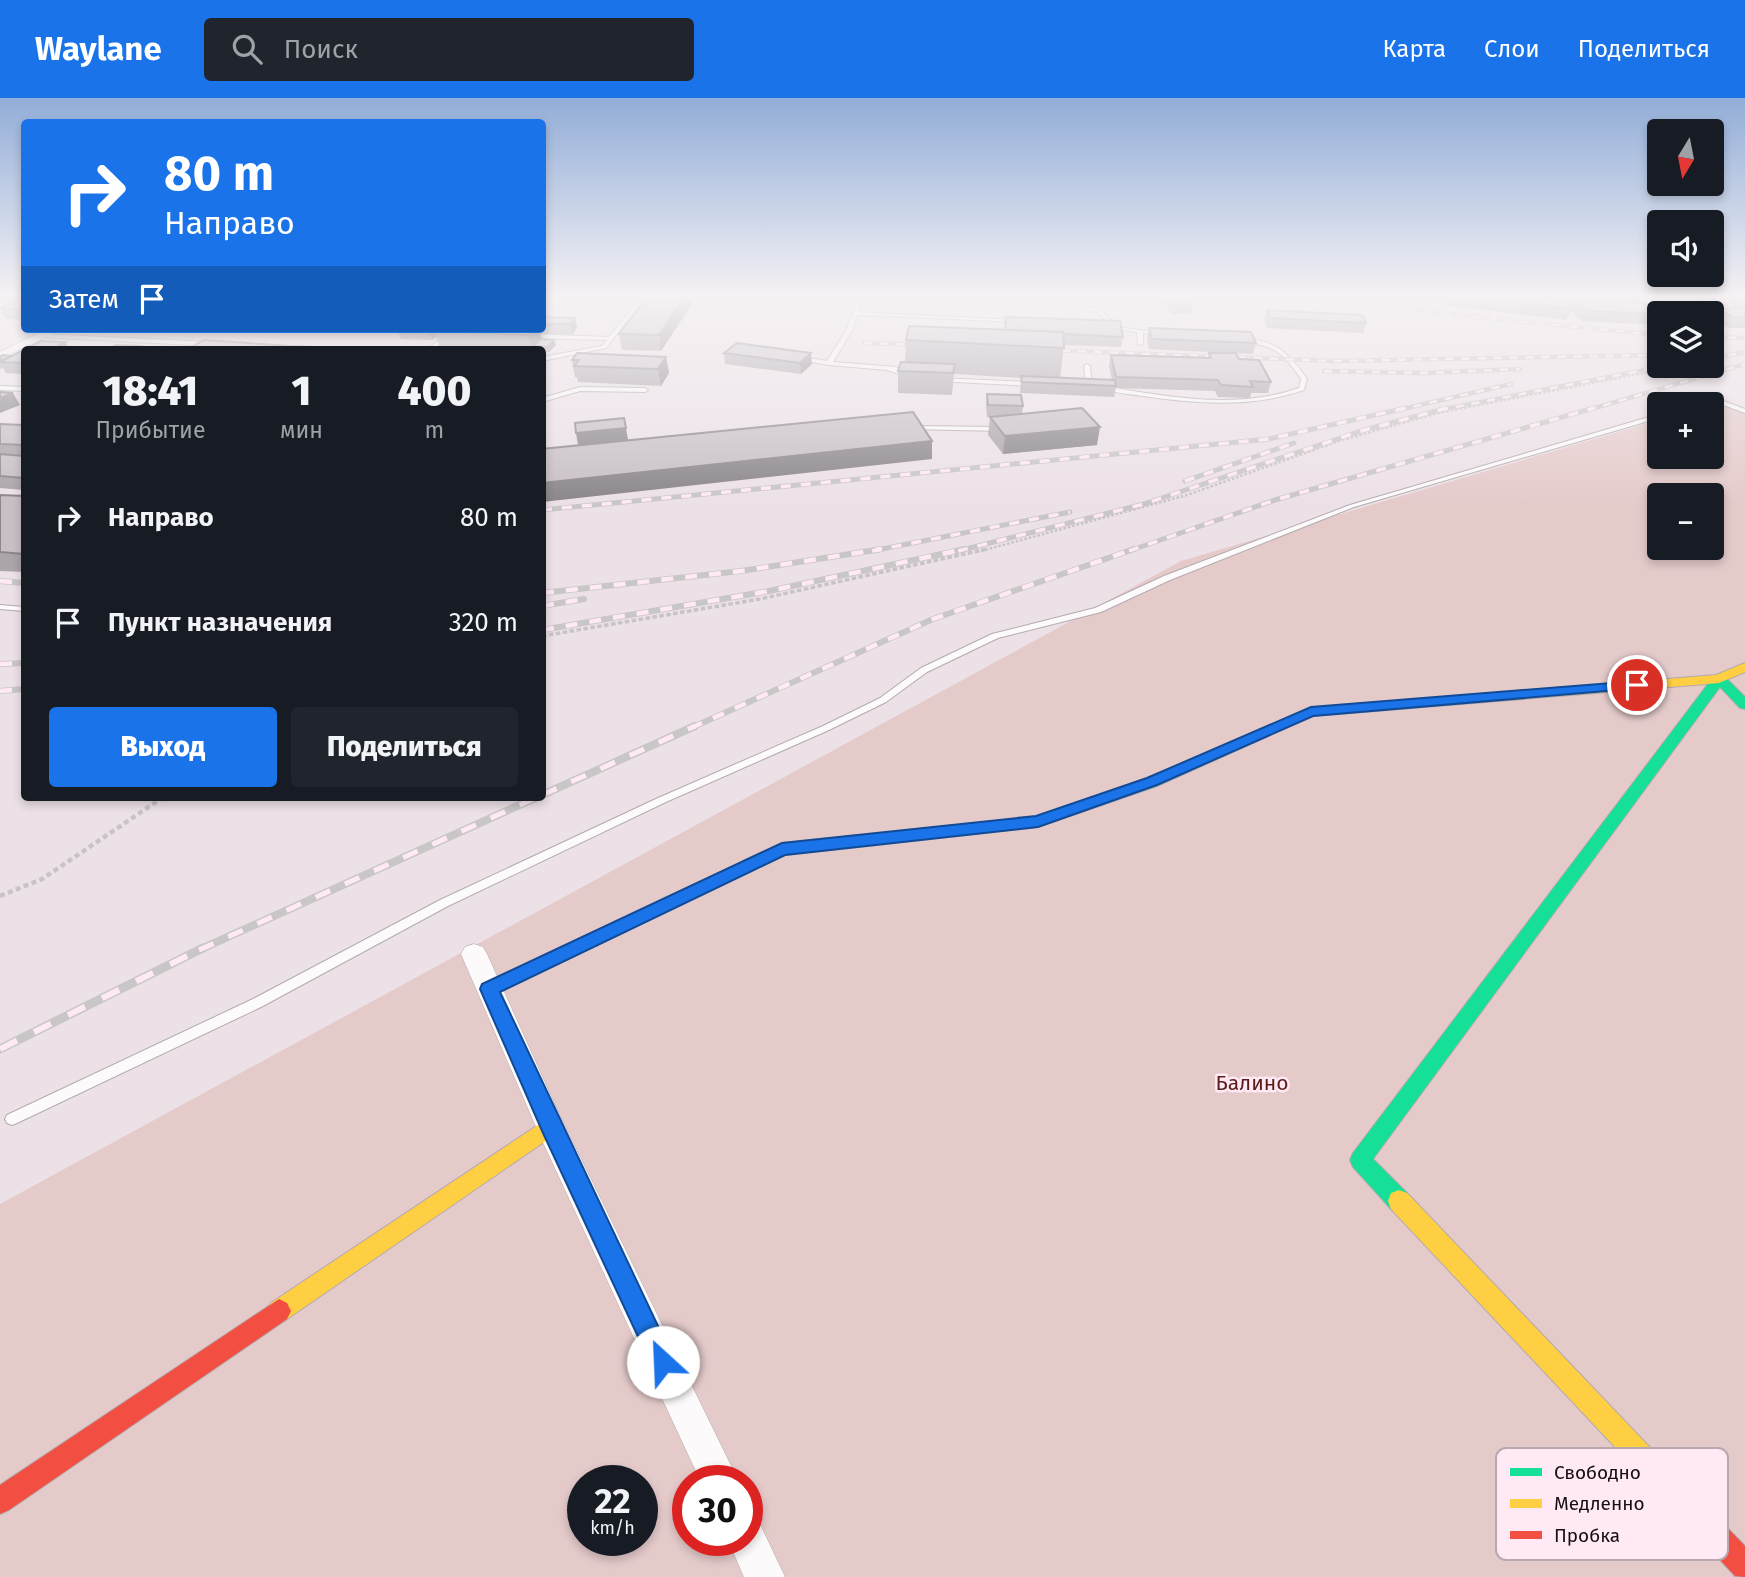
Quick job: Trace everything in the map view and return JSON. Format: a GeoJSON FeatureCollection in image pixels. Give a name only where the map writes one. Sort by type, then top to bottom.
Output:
{"type":"FeatureCollection","features":[{"type":"Feature","properties":{"kind":"street"},"geometry":{"type":"LineString","coordinates":[[489,989],[782,849],[1038,822],[1152,782],[1311,712],[1719,679],[1745,667]]}},
{"type":"Feature","properties":{"kind":"street"},"geometry":{"type":"LineString","coordinates":[[1719,679],[1745,705]]}},
{"type":"Feature","properties":{"kind":"street"},"geometry":{"type":"LineString","coordinates":[[1633,1448],[1360,1160],[1719,679]]}},
{"type":"Feature","properties":{"kind":"street"},"geometry":{"type":"LineString","coordinates":[[474,954],[550,1126],[712,1465]]}},
{"type":"Feature","properties":{"kind":"street"},"geometry":{"type":"LineString","coordinates":[[0,1502],[550,1126]]}},
{"type":"Feature","properties":{"kind":"street"},"geometry":{"type":"LineString","coordinates":[[1728,1548],[1745,1566]]}},
{"type":"Feature","properties":{"kind":"street"},"geometry":{"type":"LineString","coordinates":[[755,1556],[765,1577]]}},
{"type":"Feature","properties":{"kind":"lane"},"geometry":{"type":"LineString","coordinates":[[847,365],[890,370],[921,380]]}},
{"type":"Feature","properties":{"kind":"lane"},"geometry":{"type":"LineString","coordinates":[[1076,386],[1152,397],[1255,401],[1287,397],[1302,389],[1304,379],[1294,365]]}},
{"type":"Feature","properties":{"kind":"lane"},"geometry":{"type":"LineString","coordinates":[[1087,366],[1089,387]]}},
{"type":"Feature","properties":{"kind":"lane"},"geometry":{"type":"LineString","coordinates":[[890,370],[900,368]]}},
{"type":"Feature","properties":{"kind":"lane"},"geometry":{"type":"LineString","coordinates":[[934,380],[1037,384]]}},
{"type":"Feature","properties":{"kind":"lane"},"geometry":{"type":"LineString","coordinates":[[0,388],[21,389]]}},
{"type":"Feature","properties":{"kind":"lane"},"geometry":{"type":"LineString","coordinates":[[546,399],[580,389],[645,390]]}},
{"type":"Feature","properties":{"kind":"lane"},"geometry":{"type":"LineString","coordinates":[[1724,403],[1745,411]]}},
{"type":"Feature","properties":{"kind":"lane"},"geometry":{"type":"LineString","coordinates":[[12,1118],[257,1003],[444,903],[662,800],[826,729],[883,700],[924,670],[995,636],[1098,610],[1167,578],[1352,506],[1647,420]]}},
{"type":"Feature","properties":{"kind":"lane"},"geometry":{"type":"LineString","coordinates":[[896,429],[1008,429]]}},
{"type":"Feature","properties":{"kind":"lane"},"geometry":{"type":"LineString","coordinates":[[0,607],[21,609]]}},
{"type":"Feature","properties":{"kind":"path"},"geometry":{"type":"LineString","coordinates":[[546,635],[760,599],[976,552],[1187,495],[1339,441],[1438,413],[1647,372]]}},
{"type":"Feature","properties":{"kind":"path"},"geometry":{"type":"LineString","coordinates":[[0,896],[42,879],[158,801]]}},
{"type":"Feature","properties":{"kind":"green space","name":"Балино"},"geometry":{"type":"Polygon","coordinates":[[[1724,406],[1745,414],[1745,1577],[0,1577],[0,1204],[1181,561],[1647,424],[1647,469],[1724,469],[1724,406]]]}},
{"type":"Feature","properties":{"kind":"building"},"geometry":{"type":"Polygon","coordinates":[[[575,365],[661,365],[658,369],[575,365]]]}},
{"type":"Feature","properties":{"kind":"building"},"geometry":{"type":"Polygon","coordinates":[[[900,365],[955,365],[953,373],[898,371],[900,365]]]}},
{"type":"Feature","properties":{"kind":"building"},"geometry":{"type":"Polygon","coordinates":[[[1113,365],[1262,365],[1271,382],[1250,381],[1253,387],[1221,385],[1218,380],[1116,377],[1113,365]]]}},
{"type":"Feature","properties":{"kind":"building"},"geometry":{"type":"Polygon","coordinates":[[[1021,376],[1115,380],[1116,386],[1022,382],[1021,376]]]}},
{"type":"Feature","properties":{"kind":"building"},"geometry":{"type":"Polygon","coordinates":[[[0,392],[13,393],[0,398],[0,392]]]}},
{"type":"Feature","properties":{"kind":"building"},"geometry":{"type":"Polygon","coordinates":[[[987,394],[1021,395],[1023,406],[988,405],[987,394]]]}},
{"type":"Feature","properties":{"kind":"building"},"geometry":{"type":"Polygon","coordinates":[[[1082,408],[1100,427],[1005,436],[990,417],[1082,408]]]}},
{"type":"Feature","properties":{"kind":"building"},"geometry":{"type":"Polygon","coordinates":[[[913,412],[932,441],[546,483],[546,449],[913,412]]]}},
{"type":"Feature","properties":{"kind":"building"},"geometry":{"type":"Polygon","coordinates":[[[624,418],[626,428],[576,433],[575,423],[624,418]]]}},
{"type":"Feature","properties":{"kind":"building"},"geometry":{"type":"Polygon","coordinates":[[[0,424],[21,425],[21,445],[0,444],[0,424]]]}},
{"type":"Feature","properties":{"kind":"building"},"geometry":{"type":"Polygon","coordinates":[[[0,454],[21,456],[21,478],[0,476],[0,454]]]}},
{"type":"Feature","properties":{"kind":"building"},"geometry":{"type":"Polygon","coordinates":[[[0,495],[21,496],[21,554],[0,552],[0,495]]]}},
{"type":"Feature","properties":{"kind":"railway"},"geometry":{"type":"LineString","coordinates":[[1588,410],[1742,365]]}},
{"type":"Feature","properties":{"kind":"railway"},"geometry":{"type":"LineString","coordinates":[[1324,371],[1424,373],[1520,369]]}},
{"type":"Feature","properties":{"kind":"railway"},"geometry":{"type":"LineString","coordinates":[[1440,410],[1647,370]]}},
{"type":"Feature","properties":{"kind":"railway"},"geometry":{"type":"LineString","coordinates":[[1398,410],[1511,384]]}},
{"type":"Feature","properties":{"kind":"railway"},"geometry":{"type":"LineString","coordinates":[[546,510],[1269,439],[1406,408]]}},
{"type":"Feature","properties":{"kind":"railway"},"geometry":{"type":"LineString","coordinates":[[958,551],[1144,504],[1361,431],[1447,408]]}},
{"type":"Feature","properties":{"kind":"railway"},"geometry":{"type":"LineString","coordinates":[[1129,551],[1275,500],[1594,408]]}},
{"type":"Feature","properties":{"kind":"railway"},"geometry":{"type":"LineString","coordinates":[[1185,481],[1294,443]]}},
{"type":"Feature","properties":{"kind":"railway"},"geometry":{"type":"LineString","coordinates":[[872,551],[1070,512]]}},
{"type":"Feature","properties":{"kind":"railway"},"geometry":{"type":"LineString","coordinates":[[546,593],[741,571],[882,549]]}},
{"type":"Feature","properties":{"kind":"railway"},"geometry":{"type":"LineString","coordinates":[[546,629],[769,591],[965,549]]}},
{"type":"Feature","properties":{"kind":"railway"},"geometry":{"type":"LineString","coordinates":[[691,728],[933,619],[1134,549]]}},
{"type":"Feature","properties":{"kind":"railway"},"geometry":{"type":"LineString","coordinates":[[0,581],[21,583]]}},
{"type":"Feature","properties":{"kind":"railway"},"geometry":{"type":"LineString","coordinates":[[546,605],[584,599]]}},
{"type":"Feature","properties":{"kind":"railway"},"geometry":{"type":"LineString","coordinates":[[0,664],[21,663]]}},
{"type":"Feature","properties":{"kind":"railway"},"geometry":{"type":"LineString","coordinates":[[0,691],[21,689]]}},
{"type":"Feature","properties":{"kind":"railway"},"geometry":{"type":"LineString","coordinates":[[546,793],[695,726]]}},
{"type":"Feature","properties":{"kind":"railway"},"geometry":{"type":"LineString","coordinates":[[199,950],[528,801]]}},
{"type":"Feature","properties":{"kind":"railway"},"geometry":{"type":"LineString","coordinates":[[0,1049],[203,948]]}},
{"type":"Feature","properties":{"kind":"traffic: fast"},"geometry":{"type":"LineString","coordinates":[[1399,1201],[1360,1160],[1719,679],[1745,705]]}},
{"type":"Feature","properties":{"kind":"traffic: fast"},"geometry":{"type":"LineString","coordinates":[[749,865],[782,849],[1038,822],[1152,782],[1212,756]]}},
{"type":"Feature","properties":{"kind":"traffic: slow"},"geometry":{"type":"LineString","coordinates":[[1212,756],[1311,712],[1719,679],[1745,667]]}},
{"type":"Feature","properties":{"kind":"traffic: slow"},"geometry":{"type":"LineString","coordinates":[[279,1311],[550,1126]]}},
{"type":"Feature","properties":{"kind":"traffic: slow"},"geometry":{"type":"LineString","coordinates":[[1399,1201],[1633,1448]]}},
{"type":"Feature","properties":{"kind":"traffic: jam"},"geometry":{"type":"LineString","coordinates":[[489,989],[749,865]]}},
{"type":"Feature","properties":{"kind":"traffic: jam"},"geometry":{"type":"LineString","coordinates":[[0,1501],[279,1311]]}},
{"type":"Feature","properties":{"kind":"traffic: jam"},"geometry":{"type":"LineString","coordinates":[[1728,1548],[1745,1566]]}},
{"type":"Feature","properties":{"kind":"route"},"geometry":{"type":"LineString","coordinates":[[663,1362],[550,1126],[489,989],[782,849],[1038,822],[1152,782],[1311,712],[1637,685]]}}]}
